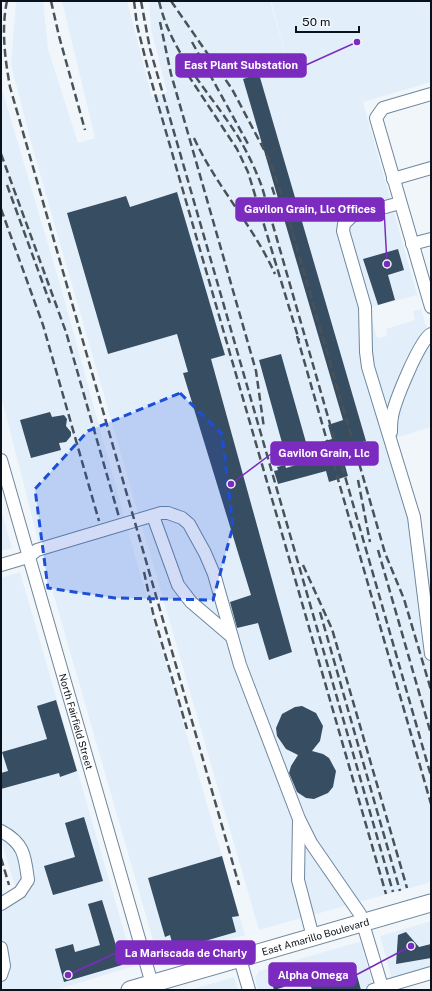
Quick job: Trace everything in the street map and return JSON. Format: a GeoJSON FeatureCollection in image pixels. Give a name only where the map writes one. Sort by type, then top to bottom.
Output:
{"type":"FeatureCollection","features":[{"type":"Feature","properties":{"kind":"highway","name":"East Amarillo Boulevard"},"geometry":{"type":"LineString","coordinates":[[130,990],[431,903]]}},
{"type":"Feature","properties":{"kind":"street"},"geometry":{"type":"LineString","coordinates":[[431,94],[383,108],[376,118],[431,307]]}},
{"type":"Feature","properties":{"kind":"street"},"geometry":{"type":"LineString","coordinates":[[393,179],[431,168]]}},
{"type":"Feature","properties":{"kind":"street"},"geometry":{"type":"LineString","coordinates":[[400,203],[352,216],[344,224],[343,231],[365,308],[368,368],[414,517],[431,654]]}},
{"type":"Feature","properties":{"kind":"street"},"geometry":{"type":"LineString","coordinates":[[412,244],[431,239]]}},
{"type":"Feature","properties":{"kind":"street"},"geometry":{"type":"LineString","coordinates":[[391,441],[394,408],[419,349],[425,339],[431,334]]}},
{"type":"Feature","properties":{"kind":"street","name":"North Fairfield Street"},"geometry":{"type":"LineString","coordinates":[[1,460],[152,984]]}},
{"type":"Feature","properties":{"kind":"street"},"geometry":{"type":"LineString","coordinates":[[1,565],[28,556],[37,550],[154,516],[168,513],[182,518],[189,524],[214,574],[232,638],[282,779],[311,843],[355,905],[363,922],[380,989],[431,974]]}},
{"type":"Feature","properties":{"kind":"street"},"geometry":{"type":"LineString","coordinates":[[154,516],[178,585],[191,602],[232,638]]}},
{"type":"Feature","properties":{"kind":"street"},"geometry":{"type":"LineString","coordinates":[[299,819],[298,880],[313,937]]}},
{"type":"Feature","properties":{"kind":"street"},"geometry":{"type":"LineString","coordinates":[[1,831],[14,838],[25,855],[28,880],[20,892],[1,904]]}},
{"type":"Feature","properties":{"kind":"street"},"geometry":{"type":"LineString","coordinates":[[1,948],[4,966],[1,975]]}},
{"type":"Feature","properties":{"kind":"street"},"geometry":{"type":"LineString","coordinates":[[240,959],[249,990]]}},
{"type":"Feature","properties":{"kind":"highlighted area"},"geometry":{"type":"Polygon","coordinates":[[[180,393],[222,434],[233,526],[213,600],[115,598],[48,588],[35,489],[88,431],[180,393]]]}},
{"type":"Feature","properties":{"kind":"shaded area"},"geometry":{"type":"Polygon","coordinates":[[[16,1],[43,1],[48,49],[78,143],[95,138],[62,1],[127,1],[152,97],[167,92],[151,29],[149,1],[270,1],[294,84],[271,1],[431,1],[431,82],[363,102],[431,344],[431,427],[396,438],[431,567],[431,882],[259,930],[35,157],[11,65],[16,1]],[[417,295],[369,308],[377,338],[387,336],[386,329],[415,320],[413,311],[421,309],[417,295]]]}},
{"type":"Feature","properties":{"kind":"shaded area"},"geometry":{"type":"Polygon","coordinates":[[[1,86],[62,291],[139,570],[245,935],[159,961],[39,544],[1,396],[1,86]]]}},
{"type":"Feature","properties":{"kind":"shaded area"},"geometry":{"type":"Polygon","coordinates":[[[1,510],[12,548],[1,551],[1,510]]]}},
{"type":"Feature","properties":{"kind":"shaded area"},"geometry":{"type":"Polygon","coordinates":[[[20,572],[134,966],[56,990],[1,990],[1,884],[4,894],[16,890],[1,840],[1,578],[20,572]]]}},
{"type":"Feature","properties":{"kind":"shaded area"},"geometry":{"type":"Polygon","coordinates":[[[431,921],[431,969],[392,980],[380,936],[431,921]]]}},
{"type":"Feature","properties":{"kind":"shaded area"},"geometry":{"type":"Polygon","coordinates":[[[358,942],[361,943],[373,986],[358,990],[258,990],[255,978],[259,971],[358,942]]]}},
{"type":"Feature","properties":{"kind":"shaded area"},"geometry":{"type":"Polygon","coordinates":[[[234,977],[238,990],[189,990],[234,977]]]}},
{"type":"Feature","properties":{"kind":"building"},"geometry":{"type":"Polygon","coordinates":[[[259,74],[366,441],[351,445],[355,458],[344,462],[348,476],[329,482],[326,471],[278,484],[274,471],[278,470],[277,467],[285,465],[286,468],[303,463],[298,445],[284,450],[259,360],[281,354],[307,446],[332,439],[328,425],[343,420],[243,79],[259,74]]]}},
{"type":"Feature","properties":{"kind":"building"},"geometry":{"type":"Polygon","coordinates":[[[177,192],[225,355],[211,359],[292,652],[269,660],[258,623],[237,628],[230,602],[251,595],[183,373],[188,372],[177,334],[108,354],[67,213],[126,196],[130,207],[177,192]]]}},
{"type":"Feature","properties":{"kind":"building"},"geometry":{"type":"Polygon","coordinates":[[[398,249],[404,270],[388,275],[395,300],[378,305],[363,259],[398,249]]]}},
{"type":"Feature","properties":{"kind":"building"},"geometry":{"type":"Polygon","coordinates":[[[50,412],[52,417],[64,415],[67,419],[66,426],[71,432],[71,436],[66,442],[59,443],[61,450],[31,458],[20,420],[50,412]]]}},
{"type":"Feature","properties":{"kind":"building"},"geometry":{"type":"Polygon","coordinates":[[[56,700],[77,771],[60,777],[59,773],[1,789],[1,773],[8,771],[2,752],[47,739],[37,706],[56,700]]]}},
{"type":"Feature","properties":{"kind":"building"},"geometry":{"type":"Polygon","coordinates":[[[302,706],[316,713],[323,726],[320,741],[312,751],[323,754],[329,758],[336,771],[333,787],[328,793],[314,799],[306,798],[297,792],[289,773],[291,766],[298,755],[286,749],[277,736],[276,728],[282,714],[295,707],[302,706]]]}},
{"type":"Feature","properties":{"kind":"building"},"geometry":{"type":"Polygon","coordinates":[[[84,817],[103,881],[53,895],[44,866],[75,857],[65,823],[84,817]]]}},
{"type":"Feature","properties":{"kind":"building"},"geometry":{"type":"Polygon","coordinates":[[[222,856],[239,916],[232,917],[236,932],[174,950],[170,935],[165,937],[148,878],[222,856]]]}},
{"type":"Feature","properties":{"kind":"building"},"geometry":{"type":"Polygon","coordinates":[[[102,900],[122,965],[64,982],[55,949],[73,944],[75,952],[100,945],[88,904],[102,900]]]}},
{"type":"Feature","properties":{"kind":"building"},"geometry":{"type":"Polygon","coordinates":[[[406,932],[419,947],[431,944],[431,958],[396,964],[398,935],[406,932]]]}},
{"type":"Feature","properties":{"kind":"building"},"geometry":{"type":"Polygon","coordinates":[[[355,968],[361,990],[312,990],[310,983],[355,968]]]}},
{"type":"Feature","properties":{"kind":"building"},"geometry":{"type":"Polygon","coordinates":[[[281,977],[284,987],[274,990],[271,980],[281,977]]]}},
{"type":"Feature","properties":{"kind":"railway"},"geometry":{"type":"LineString","coordinates":[[7,1],[4,33],[5,55],[10,87],[239,885]]}},
{"type":"Feature","properties":{"kind":"railway"},"geometry":{"type":"LineString","coordinates":[[51,1],[85,130]]}},
{"type":"Feature","properties":{"kind":"railway"},"geometry":{"type":"LineString","coordinates":[[134,1],[137,25],[149,73],[386,894]]}},
{"type":"Feature","properties":{"kind":"railway"},"geometry":{"type":"LineString","coordinates":[[141,1],[150,49],[393,892]]}},
{"type":"Feature","properties":{"kind":"railway"},"geometry":{"type":"LineString","coordinates":[[159,1],[172,37],[181,54],[239,138],[262,187],[431,776]]}},
{"type":"Feature","properties":{"kind":"railway"},"geometry":{"type":"LineString","coordinates":[[171,1],[232,89],[270,161],[282,196],[385,553],[404,599],[431,690]]}},
{"type":"Feature","properties":{"kind":"railway"},"geometry":{"type":"LineString","coordinates":[[160,22],[171,74],[256,371],[264,428]]}},
{"type":"Feature","properties":{"kind":"railway"},"geometry":{"type":"LineString","coordinates":[[192,42],[248,144]]}},
{"type":"Feature","properties":{"kind":"railway"},"geometry":{"type":"LineString","coordinates":[[188,75],[237,149],[248,172],[299,340]]}},
{"type":"Feature","properties":{"kind":"railway"},"geometry":{"type":"LineString","coordinates":[[194,138],[213,173],[256,239],[275,274]]}},
{"type":"Feature","properties":{"kind":"railway"},"geometry":{"type":"LineString","coordinates":[[1,154],[66,332],[119,517]]}},
{"type":"Feature","properties":{"kind":"railway"},"geometry":{"type":"LineString","coordinates":[[7,185],[50,303]]}},
{"type":"Feature","properties":{"kind":"railway"},"geometry":{"type":"LineString","coordinates":[[272,187],[283,221]]}},
{"type":"Feature","properties":{"kind":"railway"},"geometry":{"type":"LineString","coordinates":[[1,209],[43,325],[99,521]]}},
{"type":"Feature","properties":{"kind":"railway"},"geometry":{"type":"LineString","coordinates":[[297,336],[431,804]]}},
{"type":"Feature","properties":{"kind":"railway"},"geometry":{"type":"LineString","coordinates":[[358,480],[370,542]]}},
{"type":"Feature","properties":{"kind":"railway"},"geometry":{"type":"LineString","coordinates":[[378,550],[431,734]]}},
{"type":"Feature","properties":{"kind":"railway"},"geometry":{"type":"LineString","coordinates":[[303,565],[332,629],[407,888]]}},
{"type":"Feature","properties":{"kind":"railway"},"geometry":{"type":"LineString","coordinates":[[144,572],[153,613],[187,729]]}},
{"type":"Feature","properties":{"kind":"railway"},"geometry":{"type":"LineString","coordinates":[[320,612],[400,891]]}},
{"type":"Feature","properties":{"kind":"railway"},"geometry":{"type":"LineString","coordinates":[[1,858],[9,885]]}},
{"type":"Feature","properties":{"kind":"place","name":"East Plant Substation"},"geometry":{"type":"Point","coordinates":[357,42]}},
{"type":"Feature","properties":{"kind":"place","name":"Gavilon Grain, Llc Offices"},"geometry":{"type":"Point","coordinates":[387,264]}},
{"type":"Feature","properties":{"kind":"place","name":"Gavilon Grain, Llc"},"geometry":{"type":"Point","coordinates":[231,484]}},
{"type":"Feature","properties":{"kind":"place","name":"Alpha Omega"},"geometry":{"type":"Point","coordinates":[411,946]}},
{"type":"Feature","properties":{"kind":"place","name":"La Mariscada de Charly"},"geometry":{"type":"Point","coordinates":[68,975]}}]}
